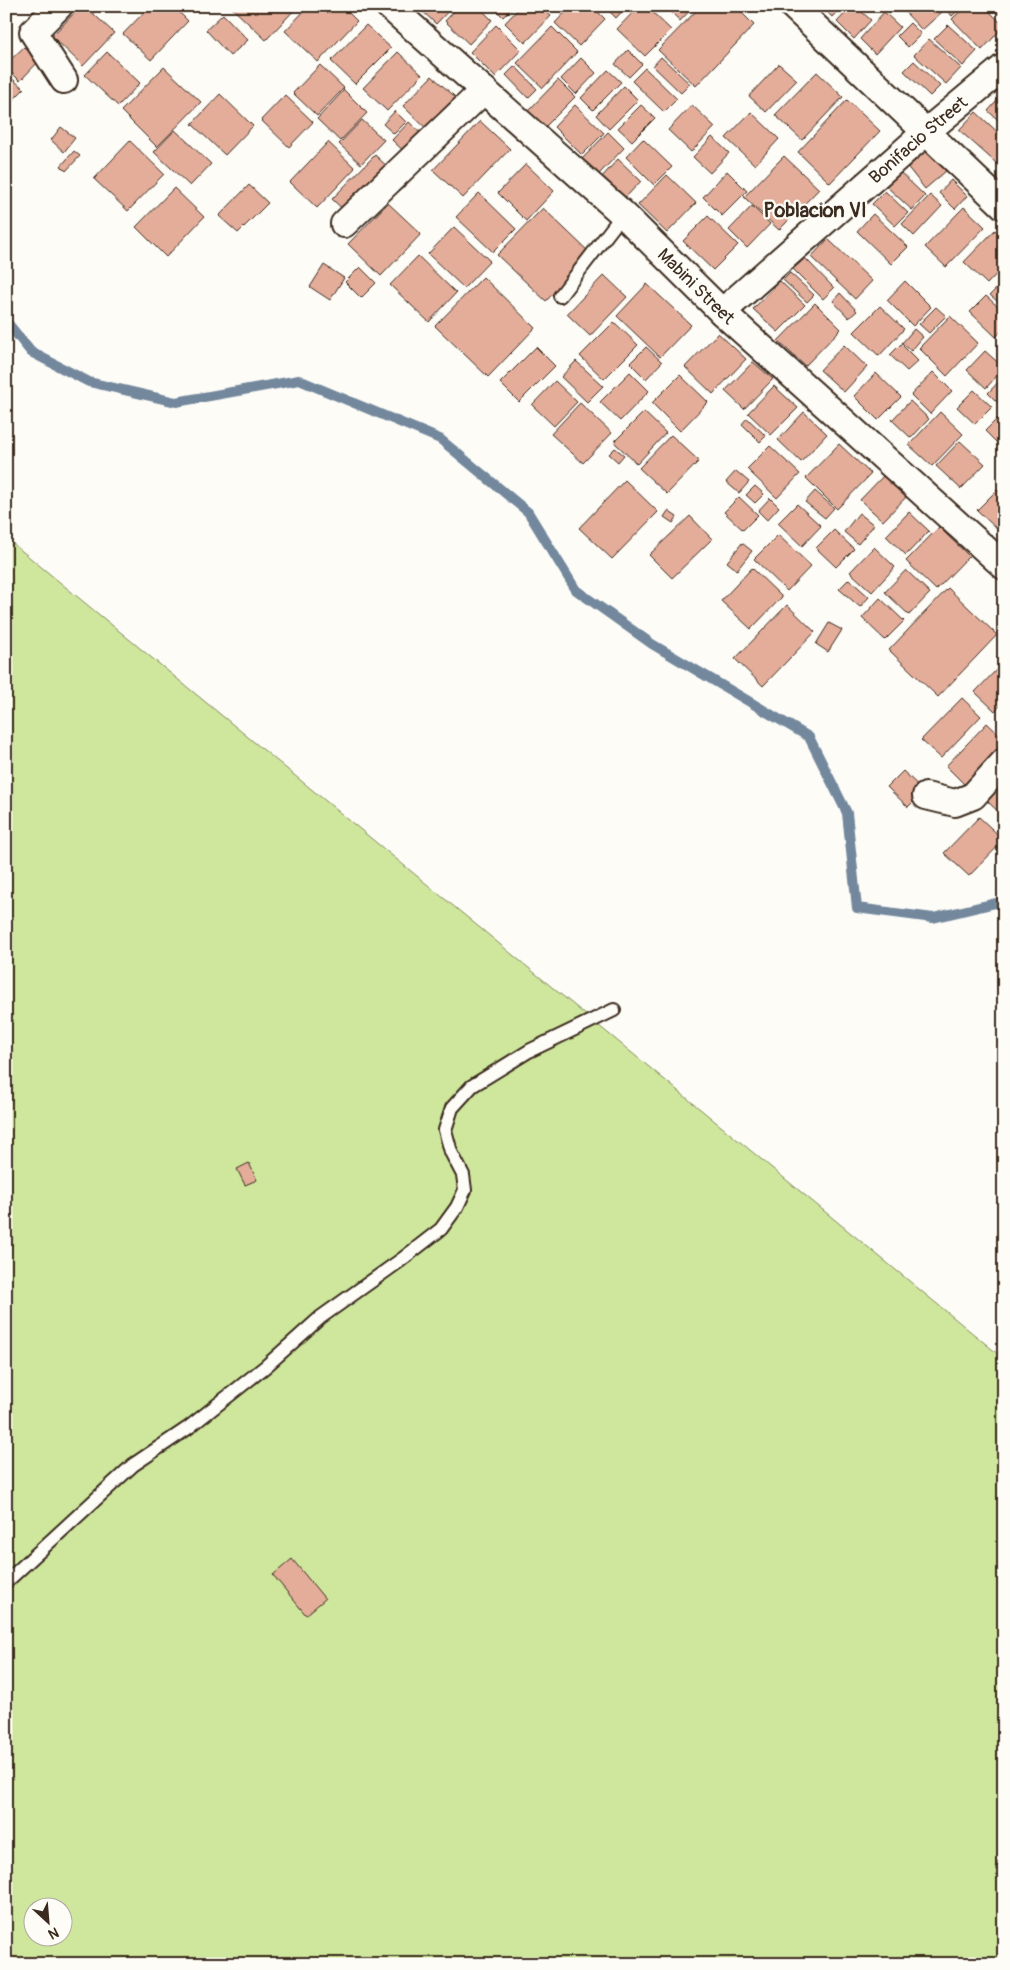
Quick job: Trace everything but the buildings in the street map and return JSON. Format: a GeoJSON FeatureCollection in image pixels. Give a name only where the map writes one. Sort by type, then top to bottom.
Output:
{"type":"FeatureCollection","features":[{"type":"Feature","properties":{"kind":"street"},"geometry":{"type":"LineString","coordinates":[[59,6],[33,32],[64,80]]}},
{"type":"Feature","properties":{"kind":"street","name":"Mabini Street"},"geometry":{"type":"LineString","coordinates":[[389,6],[624,214],[722,312],[1004,566]]}},
{"type":"Feature","properties":{"kind":"street"},"geometry":{"type":"LineString","coordinates":[[793,6],[1004,206]]}},
{"type":"Feature","properties":{"kind":"street","name":"Bonifacio Street"},"geometry":{"type":"LineString","coordinates":[[722,312],[926,132],[1004,67]]}},
{"type":"Feature","properties":{"kind":"street"},"geometry":{"type":"LineString","coordinates":[[344,224],[484,90]]}},
{"type":"Feature","properties":{"kind":"street"},"geometry":{"type":"LineString","coordinates":[[926,796],[955,803],[974,796],[1004,762]]}},
{"type":"Feature","properties":{"kind":"lane"},"geometry":{"type":"LineString","coordinates":[[560,296],[624,214]]}},
{"type":"Feature","properties":{"kind":"lane"},"geometry":{"type":"LineString","coordinates":[[6,1582],[133,1465],[188,1428],[258,1373],[321,1317],[402,1260],[441,1229],[457,1207],[465,1190],[463,1175],[451,1152],[444,1130],[452,1108],[472,1086],[529,1051],[614,1010]]}},
{"type":"Feature","properties":{"kind":"green space"},"geometry":{"type":"Polygon","coordinates":[[[6,538],[1004,1359],[1004,1964],[6,1964],[6,538]]]}},
{"type":"Feature","properties":{"kind":"waterway"},"geometry":{"type":"LineString","coordinates":[[6,321],[31,352],[89,382],[176,402],[299,380],[440,439],[528,512],[576,590],[652,644],[809,737],[847,813],[857,908],[933,918],[1004,901]]}},
{"type":"Feature","properties":{"kind":"district","name":"Poblacion VI"},"geometry":{"type":"Point","coordinates":[815,210]}}]}
